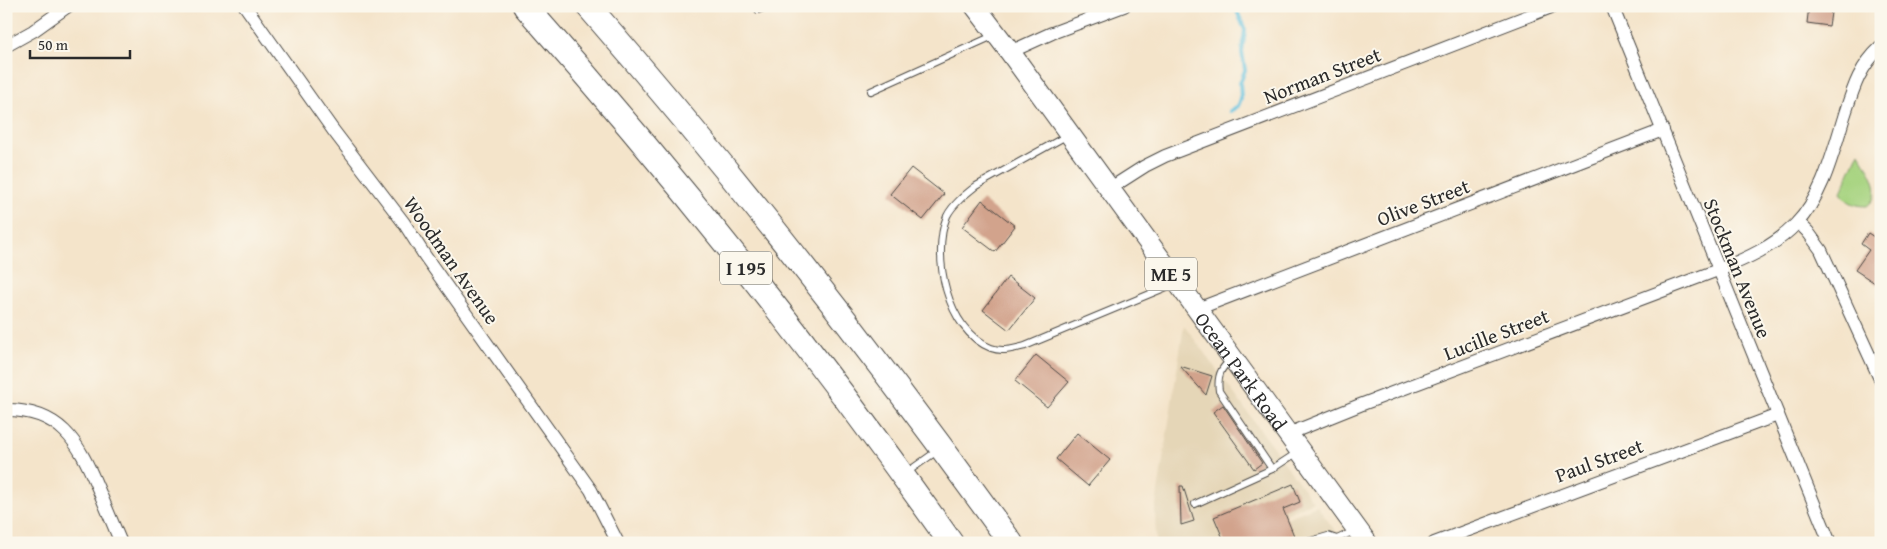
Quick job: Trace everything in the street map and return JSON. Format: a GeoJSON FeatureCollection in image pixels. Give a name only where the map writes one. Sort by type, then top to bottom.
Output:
{"type":"FeatureCollection","features":[{"type":"Feature","properties":{"kind":"highway","name":"I 195"},"geometry":{"type":"LineString","coordinates":[[525,6],[584,73],[779,310],[903,475],[951,543]]}},
{"type":"Feature","properties":{"kind":"highway","name":"I 195"},"geometry":{"type":"LineString","coordinates":[[588,6],[638,63],[768,220],[882,367],[1011,543]]}},
{"type":"Feature","properties":{"kind":"main road","name":"Ocean Park Road"},"geometry":{"type":"LineString","coordinates":[[975,6],[1362,536]]}},
{"type":"Feature","properties":{"kind":"street"},"geometry":{"type":"LineString","coordinates":[[6,46],[33,31],[68,6]]}},
{"type":"Feature","properties":{"kind":"street","name":"Woodman Avenue"},"geometry":{"type":"LineString","coordinates":[[245,6],[333,130],[404,223],[425,256],[586,483],[618,543]]}},
{"type":"Feature","properties":{"kind":"street"},"geometry":{"type":"LineString","coordinates":[[1010,52],[1124,6]]}},
{"type":"Feature","properties":{"kind":"street","name":"Norman Street"},"geometry":{"type":"LineString","coordinates":[[1109,189],[1145,166],[1165,156],[1554,6]]}},
{"type":"Feature","properties":{"kind":"street","name":"Stockman Avenue"},"geometry":{"type":"LineString","coordinates":[[1612,6],[1830,543]]}},
{"type":"Feature","properties":{"kind":"street","name":"Lucille Street"},"geometry":{"type":"LineString","coordinates":[[1288,434],[1740,262],[1764,248],[1798,222],[1812,201],[1822,180],[1860,70],[1881,47]]}},
{"type":"Feature","properties":{"kind":"street","name":"Olive Street"},"geometry":{"type":"LineString","coordinates":[[1197,309],[1663,130]]}},
{"type":"Feature","properties":{"kind":"street"},"geometry":{"type":"LineString","coordinates":[[1798,222],[1821,250],[1881,381]]}},
{"type":"Feature","properties":{"kind":"street"},"geometry":{"type":"LineString","coordinates":[[6,410],[24,411],[42,416],[72,437],[90,469],[121,543]]}},
{"type":"Feature","properties":{"kind":"street","name":"Paul Street"},"geometry":{"type":"LineString","coordinates":[[1434,543],[1778,414]]}},
{"type":"Feature","properties":{"kind":"lane"},"geometry":{"type":"LineString","coordinates":[[758,10],[768,6]]}},
{"type":"Feature","properties":{"kind":"lane"},"geometry":{"type":"LineString","coordinates":[[871,92],[996,34]]}},
{"type":"Feature","properties":{"kind":"lane"},"geometry":{"type":"LineString","coordinates":[[1069,134],[976,186],[965,194],[948,214],[942,237],[942,263],[948,297],[956,316],[963,326],[981,343],[992,348],[1001,350],[1014,349],[1177,282]]}},
{"type":"Feature","properties":{"kind":"lane"},"geometry":{"type":"LineString","coordinates":[[1233,359],[1224,364],[1221,369],[1218,385],[1219,391],[1272,469]]}},
{"type":"Feature","properties":{"kind":"lane"},"geometry":{"type":"LineString","coordinates":[[903,475],[942,447]]}},
{"type":"Feature","properties":{"kind":"lane"},"geometry":{"type":"LineString","coordinates":[[1195,504],[1272,469],[1300,451]]}},
{"type":"Feature","properties":{"kind":"lane"},"geometry":{"type":"LineString","coordinates":[[1304,543],[1328,536],[1336,541],[1362,536]]}},
{"type":"Feature","properties":{"kind":"shaded area"},"geometry":{"type":"Polygon","coordinates":[[[1184,325],[1313,502],[1212,543],[1156,543],[1155,511],[1184,325]]]}},
{"type":"Feature","properties":{"kind":"shaded area"},"geometry":{"type":"Polygon","coordinates":[[[1317,506],[1344,543],[1223,543],[1317,506]]]}},
{"type":"Feature","properties":{"kind":"green space"},"geometry":{"type":"Polygon","coordinates":[[[1859,152],[1874,179],[1875,193],[1873,200],[1867,206],[1852,203],[1841,192],[1859,152]]]}},
{"type":"Feature","properties":{"kind":"building"},"geometry":{"type":"Polygon","coordinates":[[[1809,6],[1832,6],[1829,26],[1807,23],[1809,6]]]}},
{"type":"Feature","properties":{"kind":"building"},"geometry":{"type":"Polygon","coordinates":[[[911,168],[944,194],[923,220],[890,194],[911,168]]]}},
{"type":"Feature","properties":{"kind":"building"},"geometry":{"type":"Polygon","coordinates":[[[982,200],[1015,226],[995,252],[962,227],[982,200]]]}},
{"type":"Feature","properties":{"kind":"building"},"geometry":{"type":"Polygon","coordinates":[[[1868,233],[1877,239],[1881,233],[1881,287],[1855,270],[1869,250],[1861,244],[1868,233]]]}},
{"type":"Feature","properties":{"kind":"building"},"geometry":{"type":"Polygon","coordinates":[[[1008,277],[1035,298],[1009,330],[983,310],[1008,277]]]}},
{"type":"Feature","properties":{"kind":"building"},"geometry":{"type":"Polygon","coordinates":[[[1036,355],[1069,382],[1047,407],[1015,381],[1036,355]]]}},
{"type":"Feature","properties":{"kind":"building"},"geometry":{"type":"Polygon","coordinates":[[[1180,366],[1212,376],[1206,395],[1180,366]]]}},
{"type":"Feature","properties":{"kind":"building"},"geometry":{"type":"Polygon","coordinates":[[[1223,405],[1262,463],[1254,469],[1213,412],[1223,405]]]}},
{"type":"Feature","properties":{"kind":"building"},"geometry":{"type":"Polygon","coordinates":[[[1077,433],[1110,460],[1088,486],[1056,459],[1077,433]]]}},
{"type":"Feature","properties":{"kind":"building"},"geometry":{"type":"Polygon","coordinates":[[[1293,484],[1300,502],[1283,509],[1297,543],[1225,543],[1214,517],[1293,484]]]}},
{"type":"Feature","properties":{"kind":"building"},"geometry":{"type":"Polygon","coordinates":[[[1180,486],[1183,486],[1194,521],[1181,525],[1180,486]]]}},
{"type":"Feature","properties":{"kind":"waterway"},"geometry":{"type":"LineString","coordinates":[[1230,111],[1238,106],[1241,99],[1240,83],[1245,70],[1242,52],[1245,30],[1237,11],[1237,6]]}}]}
